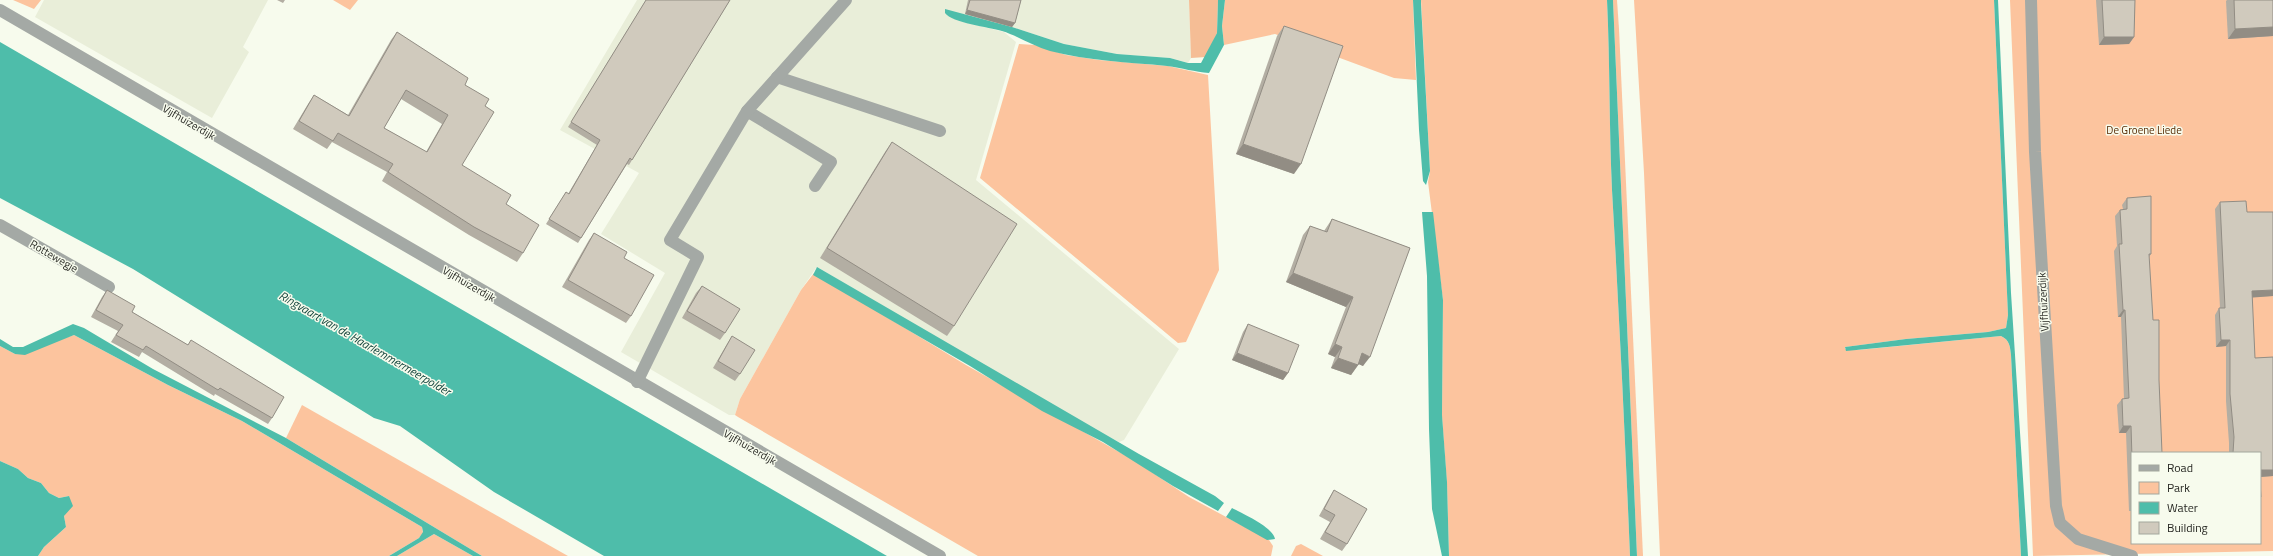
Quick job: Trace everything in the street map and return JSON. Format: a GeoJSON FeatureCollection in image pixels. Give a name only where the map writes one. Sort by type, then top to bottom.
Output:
{"type":"FeatureCollection","features":[{"type":"Feature","properties":{"kind":"street"},"geometry":{"type":"LineString","coordinates":[[637,382],[698,257],[670,240],[747,111],[846,0]]}},
{"type":"Feature","properties":{"kind":"street","name":"Vijfhuizerdijk"},"geometry":{"type":"LineString","coordinates":[[2031,0],[2035,152],[2056,506],[2060,523],[2078,539],[2132,556]]}},
{"type":"Feature","properties":{"kind":"street","name":"Vijfhuizerdijk"},"geometry":{"type":"LineString","coordinates":[[0,10],[637,382],[940,556]]}},
{"type":"Feature","properties":{"kind":"street"},"geometry":{"type":"LineString","coordinates":[[777,77],[940,131]]}},
{"type":"Feature","properties":{"kind":"street"},"geometry":{"type":"LineString","coordinates":[[747,111],[831,162],[815,186]]}},
{"type":"Feature","properties":{"kind":"street","name":"Rottewegje"},"geometry":{"type":"LineString","coordinates":[[0,225],[109,287]]}},
{"type":"Feature","properties":{"kind":"shaded area"},"geometry":{"type":"Polygon","coordinates":[[[44,0],[268,0],[243,47],[249,52],[212,118],[35,17],[44,0]]]}},
{"type":"Feature","properties":{"kind":"shaded area"},"geometry":{"type":"Polygon","coordinates":[[[637,0],[1189,0],[1191,58],[1188,63],[1170,58],[1117,54],[1064,44],[1012,27],[964,22],[1004,32],[1016,42],[976,180],[1179,349],[1124,440],[1119,442],[1097,431],[934,338],[819,268],[816,268],[801,290],[740,399],[735,415],[729,415],[621,352],[665,273],[601,234],[639,173],[560,130],[637,0]]]}},
{"type":"Feature","properties":{"kind":"shaded area"},"geometry":{"type":"Polygon","coordinates":[[[1189,0],[1218,0],[1217,33],[1206,57],[1191,58],[1189,0]]]}},
{"type":"Feature","properties":{"kind":"green space"},"geometry":{"type":"Polygon","coordinates":[[[13,0],[41,0],[34,9],[13,0]]]}},
{"type":"Feature","properties":{"kind":"green space"},"geometry":{"type":"Polygon","coordinates":[[[333,0],[358,0],[350,10],[333,0]]]}},
{"type":"Feature","properties":{"kind":"green space"},"geometry":{"type":"Polygon","coordinates":[[[1225,0],[1413,0],[1416,80],[1394,78],[1275,34],[1224,45],[1222,26],[1225,0]]]}},
{"type":"Feature","properties":{"kind":"green space"},"geometry":{"type":"Polygon","coordinates":[[[1421,0],[1607,0],[1610,143],[1630,556],[1449,556],[1447,484],[1442,416],[1443,300],[1428,182],[1430,171],[1421,0]]]}},
{"type":"Feature","properties":{"kind":"green space"},"geometry":{"type":"Polygon","coordinates":[[[1613,0],[1617,0],[1619,29],[1643,556],[1637,556],[1613,0]]]}},
{"type":"Feature","properties":{"kind":"green space"},"geometry":{"type":"Polygon","coordinates":[[[1634,0],[1994,0],[2008,315],[2006,328],[1988,332],[1906,339],[1845,347],[1845,349],[1858,350],[2001,336],[2006,340],[2009,344],[2011,355],[2021,556],[1660,556],[1644,173],[1634,0]]]}},
{"type":"Feature","properties":{"kind":"green space","name":"De Groene Liede"},"geometry":{"type":"Polygon","coordinates":[[[2010,0],[2273,0],[2273,551],[2033,556],[2010,0]]]}},
{"type":"Feature","properties":{"kind":"green space"},"geometry":{"type":"Polygon","coordinates":[[[1019,44],[1035,45],[1066,55],[1099,60],[1168,66],[1208,75],[1219,270],[1186,342],[1178,343],[980,178],[1019,44]]]}},
{"type":"Feature","properties":{"kind":"green space"},"geometry":{"type":"Polygon","coordinates":[[[814,273],[966,365],[1135,461],[1189,497],[1269,540],[1273,546],[1271,556],[978,556],[738,417],[735,415],[740,399],[801,290],[814,273]]]}},
{"type":"Feature","properties":{"kind":"green space"},"geometry":{"type":"Polygon","coordinates":[[[74,335],[168,385],[242,421],[422,527],[423,533],[419,538],[389,556],[38,556],[44,547],[66,527],[64,516],[69,496],[59,498],[49,493],[41,483],[28,478],[18,469],[0,461],[0,346],[15,354],[74,335]]]}},
{"type":"Feature","properties":{"kind":"green space"},"geometry":{"type":"Polygon","coordinates":[[[302,405],[568,556],[482,556],[286,438],[302,405]]]}},
{"type":"Feature","properties":{"kind":"green space"},"geometry":{"type":"Polygon","coordinates":[[[434,534],[473,556],[397,556],[434,534]]]}},
{"type":"Feature","properties":{"kind":"green space"},"geometry":{"type":"Polygon","coordinates":[[[1301,544],[1323,556],[1291,556],[1296,546],[1301,544]]]}},
{"type":"Feature","properties":{"kind":"water"},"geometry":{"type":"Polygon","coordinates":[[[1218,0],[1225,0],[1222,26],[1224,45],[1209,73],[1167,66],[1093,59],[1050,51],[1002,31],[955,19],[945,13],[945,9],[1012,27],[1064,44],[1117,54],[1170,58],[1188,63],[1201,63],[1217,33],[1218,0]]]}},
{"type":"Feature","properties":{"kind":"water"},"geometry":{"type":"Polygon","coordinates":[[[1413,0],[1421,0],[1430,171],[1426,185],[1423,181],[1419,130],[1413,0]]]}},
{"type":"Feature","properties":{"kind":"water"},"geometry":{"type":"Polygon","coordinates":[[[1607,0],[1613,0],[1637,556],[1630,556],[1610,143],[1607,0]]]}},
{"type":"Feature","properties":{"kind":"water"},"geometry":{"type":"Polygon","coordinates":[[[1994,0],[1998,0],[2011,293],[2028,556],[2021,556],[2011,355],[2009,344],[2006,340],[2001,336],[1846,351],[1845,347],[1906,339],[1988,332],[2006,328],[2008,315],[1994,0]]]}},
{"type":"Feature","properties":{"kind":"water","name":"Ringvaart van de Haarlemmermeerpolder"},"geometry":{"type":"Polygon","coordinates":[[[0,42],[887,556],[604,556],[494,492],[400,426],[374,418],[133,269],[0,198],[0,42]]]}},
{"type":"Feature","properties":{"kind":"water"},"geometry":{"type":"Polygon","coordinates":[[[1422,212],[1433,212],[1443,300],[1442,415],[1447,482],[1449,556],[1442,556],[1432,509],[1429,429],[1427,276],[1422,212]]]}},
{"type":"Feature","properties":{"kind":"water"},"geometry":{"type":"Polygon","coordinates":[[[817,267],[1139,454],[1215,496],[1224,503],[1218,511],[1173,486],[1103,442],[1042,411],[970,366],[813,275],[817,267]]]}},
{"type":"Feature","properties":{"kind":"water"},"geometry":{"type":"Polygon","coordinates":[[[73,324],[84,328],[153,369],[286,438],[482,556],[473,556],[434,534],[397,556],[389,556],[419,538],[423,532],[422,527],[242,421],[168,385],[74,335],[25,355],[15,354],[0,346],[0,339],[13,347],[23,347],[73,324]]]}},
{"type":"Feature","properties":{"kind":"water"},"geometry":{"type":"Polygon","coordinates":[[[0,461],[18,469],[28,478],[41,483],[49,493],[59,498],[69,496],[73,506],[64,516],[66,527],[44,547],[38,556],[0,556],[0,461]]]}},
{"type":"Feature","properties":{"kind":"water"},"geometry":{"type":"Polygon","coordinates":[[[1232,508],[1250,517],[1269,530],[1275,539],[1267,540],[1226,517],[1232,508]]]}},
{"type":"Feature","properties":{"kind":"building"},"geometry":{"type":"Polygon","coordinates":[[[646,0],[730,0],[632,160],[630,158],[581,238],[549,219],[566,192],[569,194],[600,140],[571,122],[646,0]]]}},
{"type":"Feature","properties":{"kind":"building"},"geometry":{"type":"Polygon","coordinates":[[[970,0],[1021,0],[1015,23],[967,10],[970,0]]]}},
{"type":"Feature","properties":{"kind":"building"},"geometry":{"type":"Polygon","coordinates":[[[2102,0],[2135,0],[2134,37],[2104,37],[2102,0]]]}},
{"type":"Feature","properties":{"kind":"building"},"geometry":{"type":"Polygon","coordinates":[[[2234,0],[2273,0],[2273,27],[2235,29],[2234,0]]]}},
{"type":"Feature","properties":{"kind":"building"},"geometry":{"type":"Polygon","coordinates":[[[1284,26],[1343,46],[1301,164],[1243,144],[1284,26]]]}},
{"type":"Feature","properties":{"kind":"building"},"geometry":{"type":"Polygon","coordinates":[[[397,32],[468,78],[465,85],[489,99],[485,106],[494,112],[462,165],[511,195],[506,204],[539,225],[523,253],[474,227],[388,172],[393,164],[338,133],[333,141],[299,121],[314,95],[349,116],[397,32]],[[406,90],[384,128],[427,152],[448,115],[406,90]]]}},
{"type":"Feature","properties":{"kind":"building"},"geometry":{"type":"Polygon","coordinates":[[[892,142],[1017,224],[954,326],[827,248],[892,142]]]}},
{"type":"Feature","properties":{"kind":"building"},"geometry":{"type":"Polygon","coordinates":[[[2151,196],[2151,254],[2149,254],[2153,320],[2159,320],[2159,380],[2162,452],[2132,452],[2131,426],[2123,426],[2122,399],[2129,398],[2125,310],[2123,310],[2119,244],[2122,244],[2120,210],[2127,209],[2127,198],[2151,196]]]}},
{"type":"Feature","properties":{"kind":"building"},"geometry":{"type":"Polygon","coordinates":[[[2246,201],[2247,212],[2273,212],[2273,290],[2252,291],[2255,358],[2273,357],[2273,470],[2261,470],[2261,452],[2233,452],[2234,437],[2230,394],[2230,340],[2221,340],[2219,308],[2225,308],[2220,202],[2246,201]]]}},
{"type":"Feature","properties":{"kind":"building"},"geometry":{"type":"Polygon","coordinates":[[[1332,219],[1410,248],[1370,357],[1362,353],[1358,365],[1338,358],[1342,347],[1335,344],[1353,297],[1293,273],[1310,226],[1327,232],[1332,219]]]}},
{"type":"Feature","properties":{"kind":"building"},"geometry":{"type":"Polygon","coordinates":[[[594,233],[627,252],[624,258],[654,275],[631,316],[568,280],[594,233]]]}},
{"type":"Feature","properties":{"kind":"building"},"geometry":{"type":"Polygon","coordinates":[[[702,286],[740,309],[725,333],[687,311],[702,286]]]}},
{"type":"Feature","properties":{"kind":"building"},"geometry":{"type":"Polygon","coordinates":[[[107,290],[135,306],[132,312],[188,345],[191,340],[284,397],[272,418],[220,388],[218,390],[146,346],[143,350],[116,335],[123,325],[96,310],[107,290]]]}},
{"type":"Feature","properties":{"kind":"building"},"geometry":{"type":"Polygon","coordinates":[[[1248,324],[1299,345],[1288,373],[1237,353],[1248,324]]]}},
{"type":"Feature","properties":{"kind":"building"},"geometry":{"type":"Polygon","coordinates":[[[732,336],[755,350],[740,374],[718,361],[732,336]]]}},
{"type":"Feature","properties":{"kind":"building"},"geometry":{"type":"Polygon","coordinates":[[[1334,490],[1367,509],[1347,544],[1325,532],[1335,515],[1324,509],[1334,490]]]}}]}
